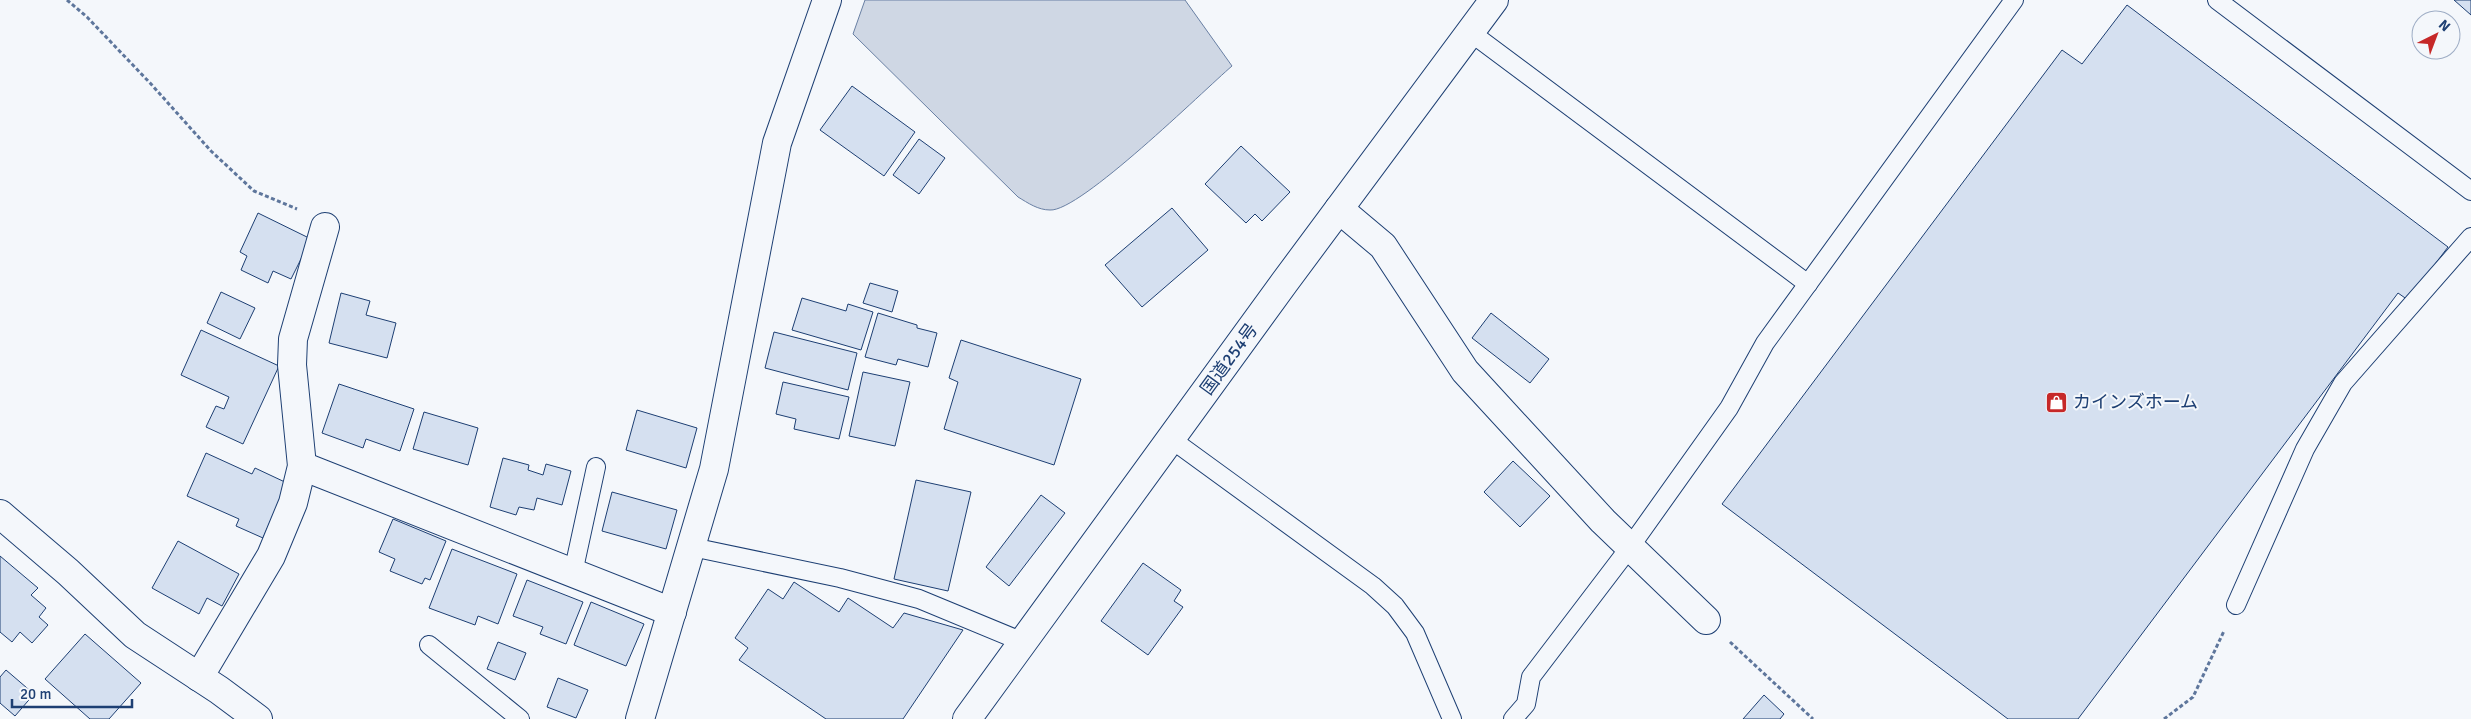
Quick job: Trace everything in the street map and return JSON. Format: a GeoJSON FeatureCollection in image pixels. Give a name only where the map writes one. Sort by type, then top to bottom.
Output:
{"type":"FeatureCollection","features":[{"type":"Feature","properties":{"kind":"main road"},"geometry":{"type":"LineString","coordinates":[[640,719],[714,469],[776,143],[826,0]]}},
{"type":"Feature","properties":{"kind":"main road","name":"国道254号"},"geometry":{"type":"LineString","coordinates":[[967,719],[1494,0]]}},
{"type":"Feature","properties":{"kind":"main road"},"geometry":{"type":"LineString","coordinates":[[1339,209],[1383,246],[1465,371],[1603,521],[1706,620]]}},
{"type":"Feature","properties":{"kind":"main road"},"geometry":{"type":"LineString","coordinates":[[199,677],[270,556],[293,502],[302,466],[292,365],[293,338],[325,228]]}},
{"type":"Feature","properties":{"kind":"main road"},"geometry":{"type":"LineString","coordinates":[[302,466],[672,612]]}},
{"type":"Feature","properties":{"kind":"main road"},"geometry":{"type":"LineString","coordinates":[[0,514],[68,572],[135,635],[258,719]]}},
{"type":"Feature","properties":{"kind":"lane"},"geometry":{"type":"LineString","coordinates":[[1513,719],[1526,704],[1531,677],[1630,547],[1729,408],[1765,343],[2014,0]]}},
{"type":"Feature","properties":{"kind":"lane"},"geometry":{"type":"LineString","coordinates":[[2217,0],[2471,191]]}},
{"type":"Feature","properties":{"kind":"lane"},"geometry":{"type":"LineString","coordinates":[[1470,32],[1808,284]]}},
{"type":"Feature","properties":{"kind":"lane"},"geometry":{"type":"LineString","coordinates":[[2236,605],[2305,449],[2343,383],[2471,238]]}},
{"type":"Feature","properties":{"kind":"lane"},"geometry":{"type":"LineString","coordinates":[[1171,439],[1373,586],[1395,606],[1415,633],[1452,719]]}},
{"type":"Feature","properties":{"kind":"lane"},"geometry":{"type":"LineString","coordinates":[[573,573],[596,467]]}},
{"type":"Feature","properties":{"kind":"lane"},"geometry":{"type":"LineString","coordinates":[[692,546],[840,578],[919,599],[1023,642]]}},
{"type":"Feature","properties":{"kind":"lane"},"geometry":{"type":"LineString","coordinates":[[429,645],[520,719]]}},
{"type":"Feature","properties":{"kind":"path"},"geometry":{"type":"LineString","coordinates":[[67,0],[87,17],[151,84],[211,151],[254,191],[315,217],[325,228]]}},
{"type":"Feature","properties":{"kind":"path"},"geometry":{"type":"LineString","coordinates":[[2164,719],[2193,697],[2236,605]]}},
{"type":"Feature","properties":{"kind":"path"},"geometry":{"type":"LineString","coordinates":[[1706,620],[1813,719]]}},
{"type":"Feature","properties":{"kind":"shaded area"},"geometry":{"type":"Polygon","coordinates":[[[865,0],[1185,0],[1232,66],[1113,172],[1087,192],[1065,205],[1046,210],[1033,206],[1018,197],[853,34],[865,0]]]}},
{"type":"Feature","properties":{"kind":"building"},"geometry":{"type":"Polygon","coordinates":[[[2454,0],[2471,0],[2471,15],[2454,0]]]}},
{"type":"Feature","properties":{"kind":"building","name":"カインズホーム"},"geometry":{"type":"Polygon","coordinates":[[[2127,5],[2448,247],[2408,300],[2398,293],[2078,719],[2008,719],[1722,504],[2062,50],[2082,64],[2127,5]]]}},
{"type":"Feature","properties":{"kind":"building"},"geometry":{"type":"Polygon","coordinates":[[[852,86],[915,132],[884,176],[820,130],[852,86]]]}},
{"type":"Feature","properties":{"kind":"building"},"geometry":{"type":"Polygon","coordinates":[[[919,139],[945,158],[919,194],[893,175],[919,139]]]}},
{"type":"Feature","properties":{"kind":"building"},"geometry":{"type":"Polygon","coordinates":[[[1241,146],[1290,192],[1262,221],[1255,214],[1246,223],[1205,184],[1241,146]]]}},
{"type":"Feature","properties":{"kind":"building"},"geometry":{"type":"Polygon","coordinates":[[[1172,208],[1208,250],[1142,307],[1105,265],[1172,208]]]}},
{"type":"Feature","properties":{"kind":"building"},"geometry":{"type":"Polygon","coordinates":[[[258,213],[311,239],[291,279],[273,271],[268,283],[241,270],[247,256],[240,252],[258,213]]]}},
{"type":"Feature","properties":{"kind":"building"},"geometry":{"type":"Polygon","coordinates":[[[870,283],[898,291],[892,312],[863,303],[870,283]]]}},
{"type":"Feature","properties":{"kind":"building"},"geometry":{"type":"Polygon","coordinates":[[[221,292],[255,308],[240,339],[207,323],[221,292]]]}},
{"type":"Feature","properties":{"kind":"building"},"geometry":{"type":"Polygon","coordinates":[[[341,293],[370,301],[366,315],[396,323],[387,358],[329,343],[341,293]]]}},
{"type":"Feature","properties":{"kind":"building"},"geometry":{"type":"Polygon","coordinates":[[[802,298],[846,311],[848,304],[873,312],[861,350],[792,330],[802,298]]]}},
{"type":"Feature","properties":{"kind":"building"},"geometry":{"type":"Polygon","coordinates":[[[878,313],[917,325],[917,328],[937,333],[928,367],[898,359],[896,365],[865,357],[878,313]]]}},
{"type":"Feature","properties":{"kind":"building"},"geometry":{"type":"Polygon","coordinates":[[[1491,313],[1549,359],[1530,383],[1472,338],[1491,313]]]}},
{"type":"Feature","properties":{"kind":"building"},"geometry":{"type":"Polygon","coordinates":[[[201,330],[279,366],[243,444],[206,427],[216,406],[224,409],[229,397],[181,375],[201,330]]]}},
{"type":"Feature","properties":{"kind":"building"},"geometry":{"type":"Polygon","coordinates":[[[774,332],[857,353],[848,390],[765,368],[774,332]]]}},
{"type":"Feature","properties":{"kind":"building"},"geometry":{"type":"Polygon","coordinates":[[[961,340],[1081,379],[1054,465],[944,429],[958,382],[949,378],[961,340]]]}},
{"type":"Feature","properties":{"kind":"building"},"geometry":{"type":"Polygon","coordinates":[[[863,372],[910,382],[895,446],[849,436],[863,372]]]}},
{"type":"Feature","properties":{"kind":"building"},"geometry":{"type":"Polygon","coordinates":[[[783,382],[849,397],[839,439],[794,429],[796,419],[776,414],[783,382]]]}},
{"type":"Feature","properties":{"kind":"building"},"geometry":{"type":"Polygon","coordinates":[[[339,384],[414,409],[400,451],[366,439],[363,448],[322,433],[339,384]]]}},
{"type":"Feature","properties":{"kind":"building"},"geometry":{"type":"Polygon","coordinates":[[[637,410],[697,428],[686,468],[626,450],[637,410]]]}},
{"type":"Feature","properties":{"kind":"building"},"geometry":{"type":"Polygon","coordinates":[[[424,412],[478,428],[468,465],[413,449],[424,412]]]}},
{"type":"Feature","properties":{"kind":"building"},"geometry":{"type":"Polygon","coordinates":[[[206,453],[252,474],[255,468],[287,483],[263,538],[236,526],[239,519],[187,496],[206,453]]]}},
{"type":"Feature","properties":{"kind":"building"},"geometry":{"type":"Polygon","coordinates":[[[503,458],[529,465],[528,470],[543,475],[546,464],[571,471],[562,505],[537,498],[534,510],[519,507],[516,515],[490,507],[503,458]]]}},
{"type":"Feature","properties":{"kind":"building"},"geometry":{"type":"Polygon","coordinates":[[[1513,461],[1550,496],[1520,527],[1484,492],[1513,461]]]}},
{"type":"Feature","properties":{"kind":"building"},"geometry":{"type":"Polygon","coordinates":[[[916,480],[971,492],[948,591],[894,579],[916,480]]]}},
{"type":"Feature","properties":{"kind":"building"},"geometry":{"type":"Polygon","coordinates":[[[612,492],[677,510],[666,549],[602,531],[612,492]]]}},
{"type":"Feature","properties":{"kind":"building"},"geometry":{"type":"Polygon","coordinates":[[[1041,495],[1065,513],[1009,586],[986,567],[1041,495]]]}},
{"type":"Feature","properties":{"kind":"building"},"geometry":{"type":"Polygon","coordinates":[[[393,519],[446,541],[430,580],[425,578],[422,584],[390,571],[395,559],[379,552],[393,519]]]}},
{"type":"Feature","properties":{"kind":"building"},"geometry":{"type":"Polygon","coordinates":[[[178,541],[239,574],[222,606],[207,598],[199,614],[152,588],[178,541]]]}},
{"type":"Feature","properties":{"kind":"building"},"geometry":{"type":"Polygon","coordinates":[[[452,549],[517,574],[498,624],[478,616],[475,625],[429,608],[452,549]]]}},
{"type":"Feature","properties":{"kind":"building"},"geometry":{"type":"Polygon","coordinates":[[[0,556],[38,588],[31,595],[46,608],[39,617],[48,625],[32,643],[20,632],[12,642],[0,632],[0,556]]]}},
{"type":"Feature","properties":{"kind":"building"},"geometry":{"type":"Polygon","coordinates":[[[1143,563],[1181,590],[1174,601],[1183,607],[1148,655],[1101,621],[1143,563]]]}},
{"type":"Feature","properties":{"kind":"building"},"geometry":{"type":"Polygon","coordinates":[[[527,580],[583,602],[566,644],[540,634],[543,627],[513,616],[527,580]]]}},
{"type":"Feature","properties":{"kind":"building"},"geometry":{"type":"Polygon","coordinates":[[[794,582],[839,612],[848,598],[893,628],[904,613],[963,630],[903,719],[826,719],[739,660],[748,648],[735,638],[768,589],[783,599],[794,582]]]}},
{"type":"Feature","properties":{"kind":"building"},"geometry":{"type":"Polygon","coordinates":[[[591,602],[644,624],[626,666],[574,645],[591,602]]]}},
{"type":"Feature","properties":{"kind":"building"},"geometry":{"type":"Polygon","coordinates":[[[85,634],[141,683],[109,719],[90,719],[45,679],[85,634]]]}},
{"type":"Feature","properties":{"kind":"building"},"geometry":{"type":"Polygon","coordinates":[[[498,642],[526,653],[515,680],[487,669],[498,642]]]}},
{"type":"Feature","properties":{"kind":"building"},"geometry":{"type":"Polygon","coordinates":[[[6,670],[34,694],[15,716],[0,703],[0,677],[6,670]]]}},
{"type":"Feature","properties":{"kind":"building"},"geometry":{"type":"Polygon","coordinates":[[[558,678],[588,690],[576,718],[547,707],[558,678]]]}},
{"type":"Feature","properties":{"kind":"building"},"geometry":{"type":"Polygon","coordinates":[[[1764,695],[1784,714],[1780,719],[1743,719],[1764,695]]]}},
{"type":"Feature","properties":{"kind":"place","name":"カインズホーム"},"geometry":{"type":"Point","coordinates":[2057,402]}}]}
